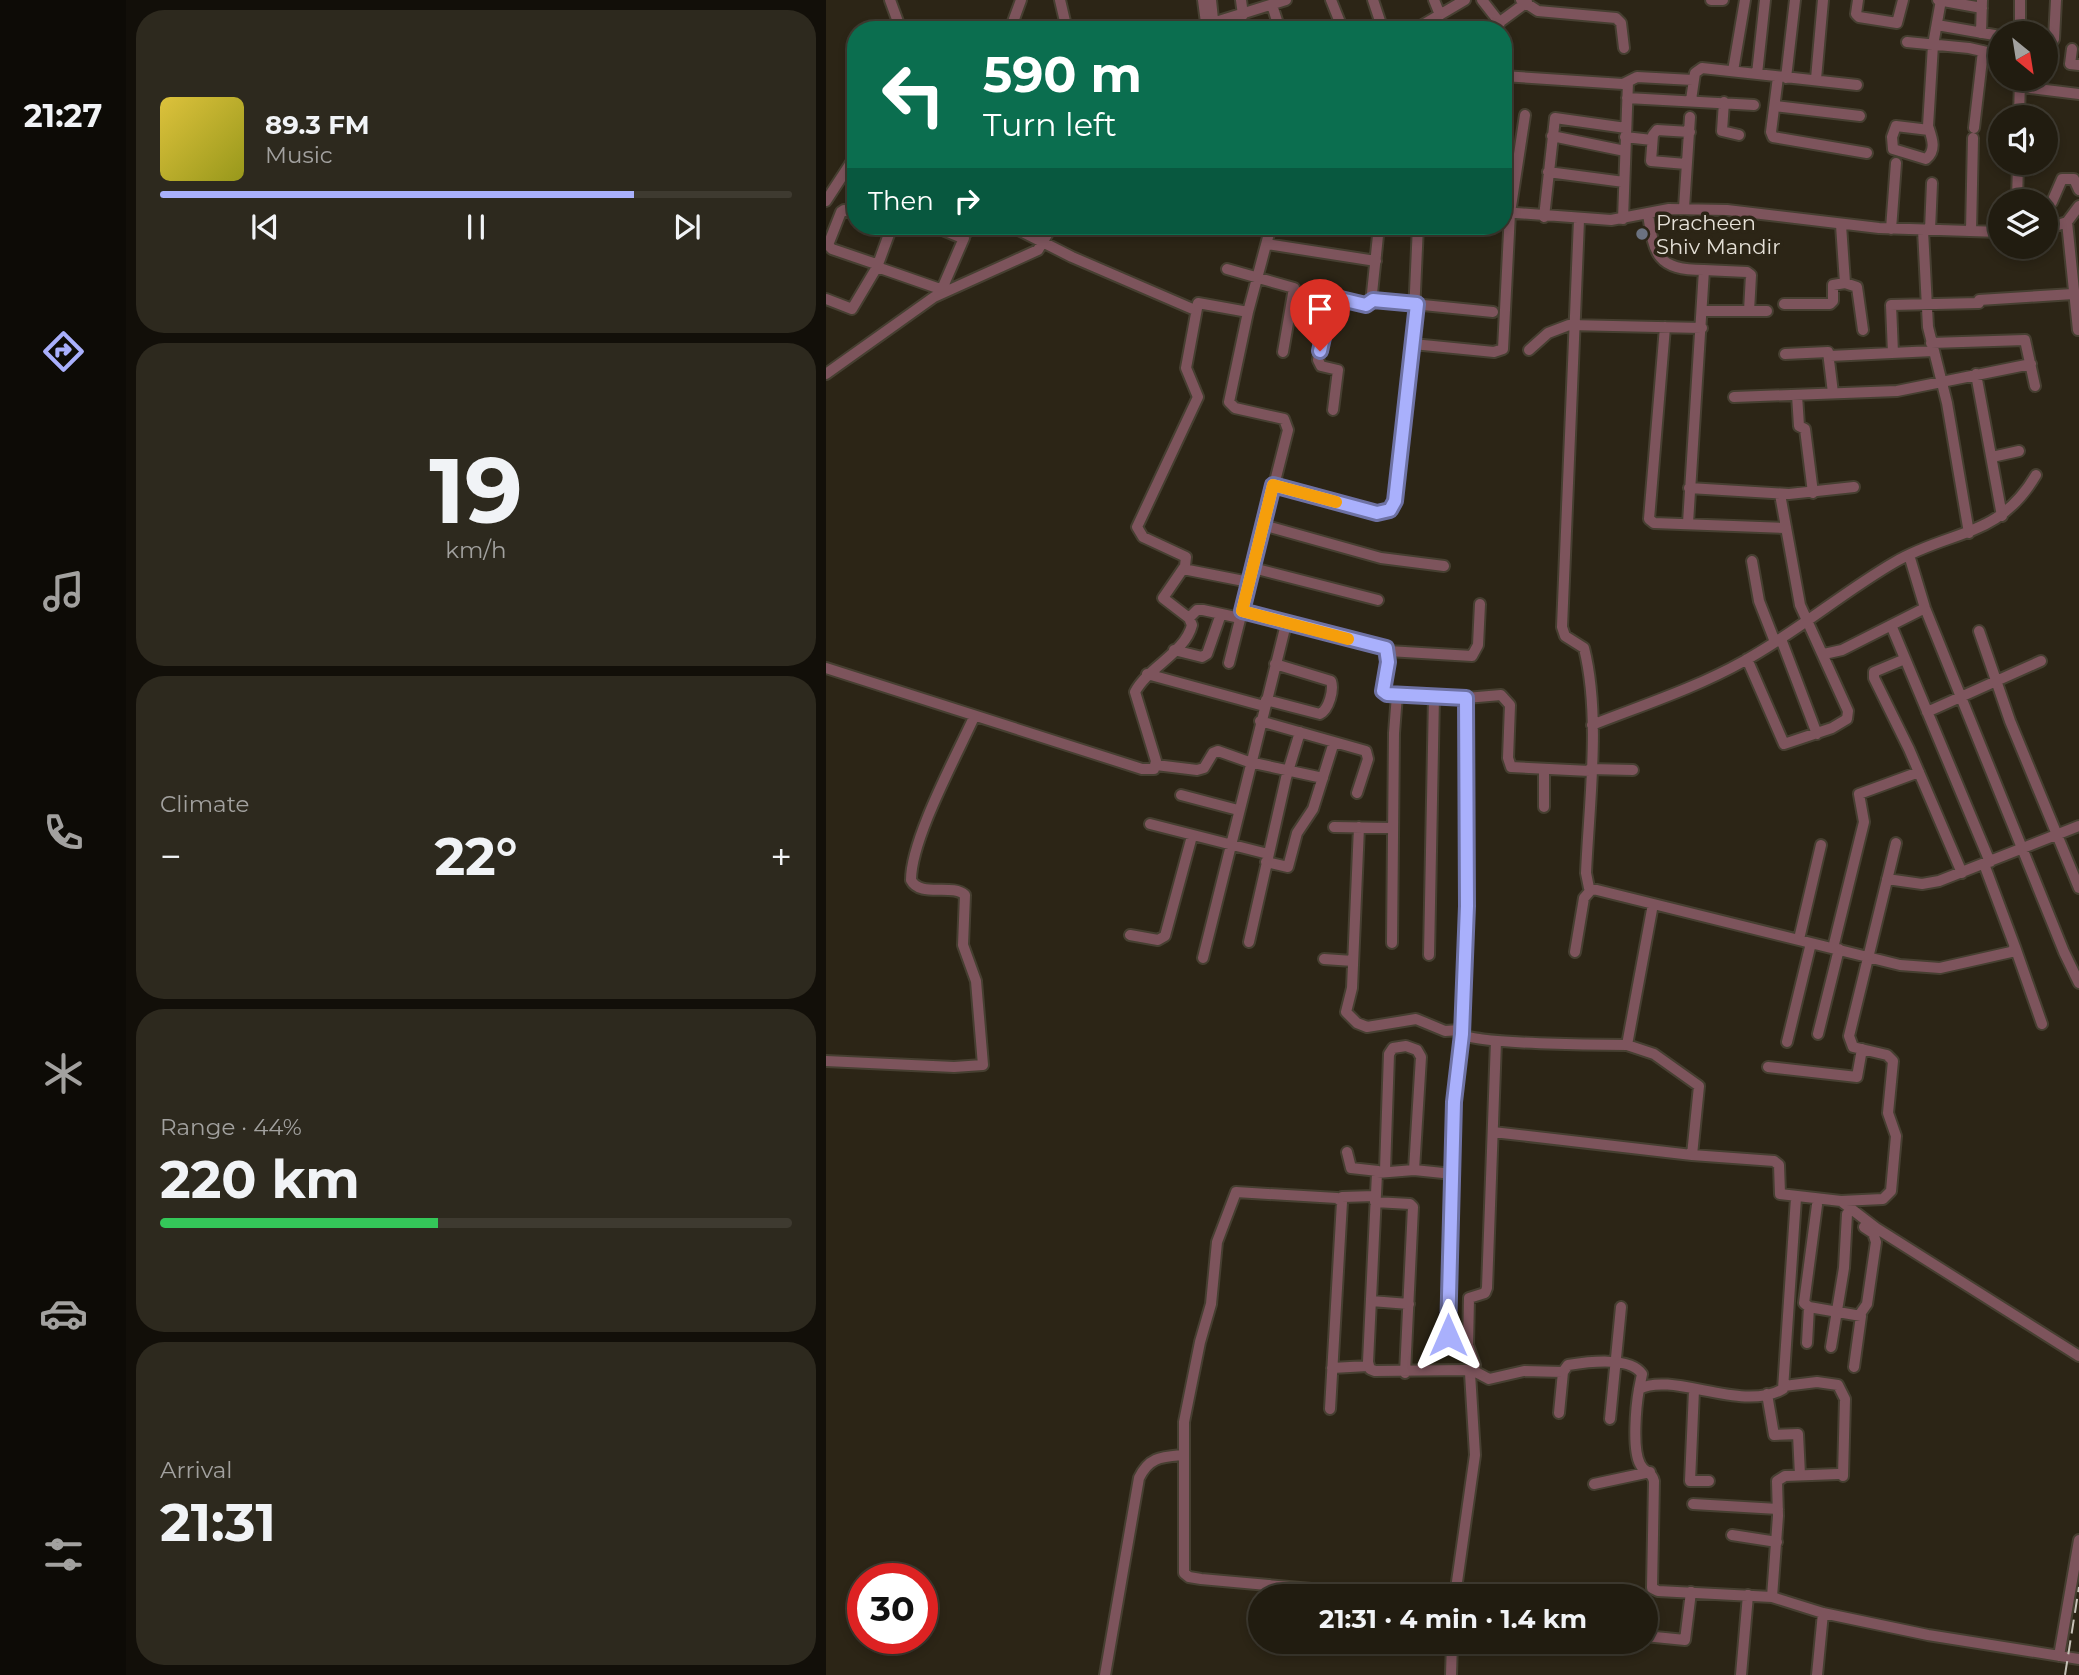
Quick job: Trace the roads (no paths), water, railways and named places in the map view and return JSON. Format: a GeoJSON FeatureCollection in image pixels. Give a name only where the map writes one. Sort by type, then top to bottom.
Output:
{"type":"FeatureCollection","features":[{"type":"Feature","properties":{"kind":"street"},"geometry":{"type":"LineString","coordinates":[[890,0],[898,21]]}},
{"type":"Feature","properties":{"kind":"street"},"geometry":{"type":"LineString","coordinates":[[1013,21],[1021,0]]}},
{"type":"Feature","properties":{"kind":"street"},"geometry":{"type":"LineString","coordinates":[[1060,0],[1065,21]]}},
{"type":"Feature","properties":{"kind":"street"},"geometry":{"type":"LineString","coordinates":[[1203,0],[1208,21]]}},
{"type":"Feature","properties":{"kind":"street"},"geometry":{"type":"LineString","coordinates":[[1210,21],[1211,0]]}},
{"type":"Feature","properties":{"kind":"street"},"geometry":{"type":"LineString","coordinates":[[1241,0],[1243,15]]}},
{"type":"Feature","properties":{"kind":"street"},"geometry":{"type":"LineString","coordinates":[[1226,21],[1286,0]]}},
{"type":"Feature","properties":{"kind":"street"},"geometry":{"type":"LineString","coordinates":[[1331,0],[1339,21]]}},
{"type":"Feature","properties":{"kind":"street"},"geometry":{"type":"LineString","coordinates":[[1373,0],[1380,21]]}},
{"type":"Feature","properties":{"kind":"street"},"geometry":{"type":"LineString","coordinates":[[1434,0],[1440,15]]}},
{"type":"Feature","properties":{"kind":"street"},"geometry":{"type":"LineString","coordinates":[[1429,21],[1465,0]]}},
{"type":"Feature","properties":{"kind":"street"},"geometry":{"type":"LineString","coordinates":[[1482,0],[1498,21]]}},
{"type":"Feature","properties":{"kind":"street"},"geometry":{"type":"LineString","coordinates":[[1711,0],[1723,0]]}},
{"type":"Feature","properties":{"kind":"street"},"geometry":{"type":"LineString","coordinates":[[1733,71],[1745,0]]}},
{"type":"Feature","properties":{"kind":"street"},"geometry":{"type":"LineString","coordinates":[[1757,74],[1765,0]]}},
{"type":"Feature","properties":{"kind":"street"},"geometry":{"type":"LineString","coordinates":[[1795,0],[1775,106],[1773,137],[1867,153]]}},
{"type":"Feature","properties":{"kind":"street"},"geometry":{"type":"LineString","coordinates":[[1816,79],[1823,0]]}},
{"type":"Feature","properties":{"kind":"street"},"geometry":{"type":"LineString","coordinates":[[1858,0],[1856,14],[1859,17],[1897,23],[1903,0]]}},
{"type":"Feature","properties":{"kind":"street"},"geometry":{"type":"LineString","coordinates":[[1929,130],[1933,45],[1939,0],[1982,4],[1981,33]]}},
{"type":"Feature","properties":{"kind":"street"},"geometry":{"type":"LineString","coordinates":[[2020,0],[2020,21]]}},
{"type":"Feature","properties":{"kind":"street"},"geometry":{"type":"LineString","coordinates":[[2055,21],[2056,0]]}},
{"type":"Feature","properties":{"kind":"street"},"geometry":{"type":"LineString","coordinates":[[1502,21],[1525,2],[1538,11],[1616,19],[1621,23],[1624,48]]}},
{"type":"Feature","properties":{"kind":"street"},"geometry":{"type":"LineString","coordinates":[[1272,5],[1277,21]]}},
{"type":"Feature","properties":{"kind":"street"},"geometry":{"type":"LineString","coordinates":[[1937,25],[1988,34]]}},
{"type":"Feature","properties":{"kind":"street"},"geometry":{"type":"LineString","coordinates":[[1907,42],[1988,52]]}},
{"type":"Feature","properties":{"kind":"street"},"geometry":{"type":"LineString","coordinates":[[2071,49],[2070,64],[2079,65]]}},
{"type":"Feature","properties":{"kind":"street"},"geometry":{"type":"LineString","coordinates":[[1972,231],[1974,133],[1983,51]]}},
{"type":"Feature","properties":{"kind":"street"},"geometry":{"type":"LineString","coordinates":[[1691,100],[1693,80],[1698,69],[1857,85]]}},
{"type":"Feature","properties":{"kind":"street"},"geometry":{"type":"LineString","coordinates":[[1512,76],[1628,82],[1637,76],[1693,80]]}},
{"type":"Feature","properties":{"kind":"street"},"geometry":{"type":"LineString","coordinates":[[1623,219],[1628,82]]}},
{"type":"Feature","properties":{"kind":"street"},"geometry":{"type":"LineString","coordinates":[[2054,91],[2079,94]]}},
{"type":"Feature","properties":{"kind":"street"},"geometry":{"type":"LineString","coordinates":[[1627,98],[1754,105]]}},
{"type":"Feature","properties":{"kind":"street"},"geometry":{"type":"LineString","coordinates":[[1724,102],[1722,131],[1739,135]]}},
{"type":"Feature","properties":{"kind":"street"},"geometry":{"type":"LineString","coordinates":[[1775,106],[1860,116]]}},
{"type":"Feature","properties":{"kind":"street"},"geometry":{"type":"LineString","coordinates":[[1512,182],[1525,115]]}},
{"type":"Feature","properties":{"kind":"street"},"geometry":{"type":"LineString","coordinates":[[1545,217],[1552,136],[1557,117],[1652,140]]}},
{"type":"Feature","properties":{"kind":"street"},"geometry":{"type":"LineString","coordinates":[[1684,208],[1690,117]]}},
{"type":"Feature","properties":{"kind":"street"},"geometry":{"type":"LineString","coordinates":[[1686,164],[1651,161],[1652,140],[1657,130],[1690,132]]}},
{"type":"Feature","properties":{"kind":"street"},"geometry":{"type":"LineString","coordinates":[[1552,136],[1625,151]]}},
{"type":"Feature","properties":{"kind":"street"},"geometry":{"type":"LineString","coordinates":[[1891,229],[1896,163]]}},
{"type":"Feature","properties":{"kind":"street"},"geometry":{"type":"LineString","coordinates":[[826,200],[847,169]]}},
{"type":"Feature","properties":{"kind":"street"},"geometry":{"type":"LineString","coordinates":[[1548,172],[1624,182]]}},
{"type":"Feature","properties":{"kind":"street"},"geometry":{"type":"LineString","coordinates":[[2058,189],[2062,179],[2074,179],[2079,190]]}},
{"type":"Feature","properties":{"kind":"street"},"geometry":{"type":"LineString","coordinates":[[1932,183],[1926,230],[1932,347],[1942,382],[1969,533]]}},
{"type":"Feature","properties":{"kind":"street"},"geometry":{"type":"LineString","coordinates":[[2058,225],[2067,222],[2079,206]]}},
{"type":"Feature","properties":{"kind":"street"},"geometry":{"type":"LineString","coordinates":[[1512,214],[1580,220],[1623,219],[1684,208],[1727,210],[1891,229],[1988,232]]}},
{"type":"Feature","properties":{"kind":"street"},"geometry":{"type":"LineString","coordinates":[[847,211],[841,212],[828,245],[832,249],[944,290]]}},
{"type":"Feature","properties":{"kind":"street"},"geometry":{"type":"LineString","coordinates":[[1648,214],[1653,249],[1659,258],[1681,268],[1751,275],[1749,311]]}},
{"type":"Feature","properties":{"kind":"street"},"geometry":{"type":"LineString","coordinates":[[1580,220],[1562,627],[1565,636],[1581,645],[1585,652],[1592,725],[1586,881],[1591,890],[1900,965],[1940,968],[2011,952],[2015,947]]}},
{"type":"Feature","properties":{"kind":"street"},"geometry":{"type":"LineString","coordinates":[[2067,222],[2078,330]]}},
{"type":"Feature","properties":{"kind":"street"},"geometry":{"type":"LineString","coordinates":[[1841,225],[1845,283]]}},
{"type":"Feature","properties":{"kind":"street"},"geometry":{"type":"LineString","coordinates":[[826,299],[852,309],[877,265],[886,235]]}},
{"type":"Feature","properties":{"kind":"street"},"geometry":{"type":"LineString","coordinates":[[956,235],[964,238]]}},
{"type":"Feature","properties":{"kind":"street"},"geometry":{"type":"LineString","coordinates":[[944,290],[966,235]]}},
{"type":"Feature","properties":{"kind":"street"},"geometry":{"type":"LineString","coordinates":[[1029,235],[1195,310]]}},
{"type":"Feature","properties":{"kind":"street"},"geometry":{"type":"LineString","coordinates":[[826,374],[944,290],[1038,250],[1048,235]]}},
{"type":"Feature","properties":{"kind":"street"},"geometry":{"type":"LineString","coordinates":[[1230,663],[1288,430],[1287,422],[1235,408],[1229,402],[1248,312],[1269,235]]}},
{"type":"Feature","properties":{"kind":"street"},"geometry":{"type":"LineString","coordinates":[[1373,300],[1378,235]]}},
{"type":"Feature","properties":{"kind":"street"},"geometry":{"type":"LineString","coordinates":[[1273,485],[1377,513],[1390,510],[1395,498],[1405,431],[1417,304],[1418,235]]}},
{"type":"Feature","properties":{"kind":"street"},"geometry":{"type":"LineString","coordinates":[[1413,344],[1494,352],[1503,349],[1506,235]]}},
{"type":"Feature","properties":{"kind":"street"},"geometry":{"type":"LineString","coordinates":[[1267,244],[1376,261]]}},
{"type":"Feature","properties":{"kind":"street"},"geometry":{"type":"LineString","coordinates":[[1227,269],[1292,286],[1295,290],[1283,352]]}},
{"type":"Feature","properties":{"kind":"street"},"geometry":{"type":"LineString","coordinates":[[1688,523],[1704,270]]}},
{"type":"Feature","properties":{"kind":"street"},"geometry":{"type":"LineString","coordinates":[[1784,304],[1830,304],[1833,301],[1833,285],[1845,283],[1857,287],[1863,330]]}},
{"type":"Feature","properties":{"kind":"street"},"geometry":{"type":"LineString","coordinates":[[1893,353],[1891,305],[1979,302],[2073,294]]}},
{"type":"Feature","properties":{"kind":"street"},"geometry":{"type":"LineString","coordinates":[[1333,410],[1338,370],[1321,366],[1318,360],[1329,299],[1336,296],[1366,305],[1373,300],[1493,312]]}},
{"type":"Feature","properties":{"kind":"street"},"geometry":{"type":"LineString","coordinates":[[1189,618],[1163,598],[1166,589],[1184,569],[1187,560],[1182,554],[1143,537],[1136,530],[1162,469],[1198,397],[1186,368],[1195,310],[1200,303],[1248,312]]}},
{"type":"Feature","properties":{"kind":"street"},"geometry":{"type":"LineString","coordinates":[[1703,311],[1767,312]]}},
{"type":"Feature","properties":{"kind":"street"},"geometry":{"type":"LineString","coordinates":[[1529,350],[1548,333],[1577,325],[1702,328]]}},
{"type":"Feature","properties":{"kind":"street"},"geometry":{"type":"LineString","coordinates":[[1665,327],[1649,519],[1654,523],[1784,528]]}},
{"type":"Feature","properties":{"kind":"street"},"geometry":{"type":"LineString","coordinates":[[1785,354],[1824,351],[1830,356],[1893,353],[2022,339],[2028,345],[2035,386]]}},
{"type":"Feature","properties":{"kind":"street"},"geometry":{"type":"LineString","coordinates":[[1830,356],[1833,393]]}},
{"type":"Feature","properties":{"kind":"street"},"geometry":{"type":"LineString","coordinates":[[1734,397],[1897,391],[2031,364]]}},
{"type":"Feature","properties":{"kind":"street"},"geometry":{"type":"LineString","coordinates":[[1976,374],[2003,516]]}},
{"type":"Feature","properties":{"kind":"street"},"geometry":{"type":"LineString","coordinates":[[1797,395],[1799,426],[1805,429],[1813,493]]}},
{"type":"Feature","properties":{"kind":"street"},"geometry":{"type":"LineString","coordinates":[[1992,457],[2019,450]]}},
{"type":"Feature","properties":{"kind":"street"},"geometry":{"type":"LineString","coordinates":[[1592,725],[1715,676],[1807,622],[1909,555],[1969,533],[2003,516],[2021,498],[2036,475]]}},
{"type":"Feature","properties":{"kind":"street"},"geometry":{"type":"LineString","coordinates":[[1689,488],[1780,494],[1813,493],[1854,487]]}},
{"type":"Feature","properties":{"kind":"street"},"geometry":{"type":"LineString","coordinates":[[1746,659],[1783,743],[1788,745],[1845,723],[1848,716],[1799,599],[1784,528],[1780,494]]}},
{"type":"Feature","properties":{"kind":"street"},"geometry":{"type":"LineString","coordinates":[[1263,525],[1381,558],[1444,566]]}},
{"type":"Feature","properties":{"kind":"street"},"geometry":{"type":"LineString","coordinates":[[1909,555],[1925,608],[2079,983]]}},
{"type":"Feature","properties":{"kind":"street"},"geometry":{"type":"LineString","coordinates":[[1752,561],[1759,601],[1817,734]]}},
{"type":"Feature","properties":{"kind":"street"},"geometry":{"type":"LineString","coordinates":[[1253,568],[1378,600]]}},
{"type":"Feature","properties":{"kind":"street"},"geometry":{"type":"LineString","coordinates":[[1184,569],[1249,582]]}},
{"type":"Feature","properties":{"kind":"street"},"geometry":{"type":"LineString","coordinates":[[1156,765],[1135,692],[1147,674],[1189,633],[1189,618],[1197,610],[1286,624],[1382,646],[1388,651],[1472,656],[1478,645],[1480,604]]}},
{"type":"Feature","properties":{"kind":"street"},"geometry":{"type":"LineString","coordinates":[[1824,654],[1842,650],[1925,608]]}},
{"type":"Feature","properties":{"kind":"street"},"geometry":{"type":"LineString","coordinates":[[1174,650],[1202,657],[1207,654],[1221,614]]}},
{"type":"Feature","properties":{"kind":"street"},"geometry":{"type":"LineString","coordinates":[[1203,958],[1249,762],[1286,624]]}},
{"type":"Feature","properties":{"kind":"street"},"geometry":{"type":"LineString","coordinates":[[1891,625],[1987,863],[2042,1024]]}},
{"type":"Feature","properties":{"kind":"street"},"geometry":{"type":"LineString","coordinates":[[1979,631],[1996,682],[2079,888]]}},
{"type":"Feature","properties":{"kind":"street"},"geometry":{"type":"LineString","coordinates":[[1388,651],[1383,691],[1397,695],[1466,698],[1493,694],[1505,697],[1510,705],[1509,763],[1516,769],[1633,770]]}},
{"type":"Feature","properties":{"kind":"street"},"geometry":{"type":"LineString","coordinates":[[1905,659],[1879,669],[1873,675],[1919,772],[1962,873]]}},
{"type":"Feature","properties":{"kind":"street"},"geometry":{"type":"LineString","coordinates":[[1927,712],[2041,661]]}},
{"type":"Feature","properties":{"kind":"street"},"geometry":{"type":"LineString","coordinates":[[1147,674],[1265,703],[1320,714],[1326,710],[1331,681],[1275,664]]}},
{"type":"Feature","properties":{"kind":"street"},"geometry":{"type":"LineString","coordinates":[[826,668],[1142,769],[1151,770],[1156,765]]}},
{"type":"Feature","properties":{"kind":"street"},"geometry":{"type":"LineString","coordinates":[[1392,943],[1397,695]]}},
{"type":"Feature","properties":{"kind":"street"},"geometry":{"type":"LineString","coordinates":[[1429,955],[1434,696]]}},
{"type":"Feature","properties":{"kind":"street"},"geometry":{"type":"LineString","coordinates":[[1448,1335],[1448,1234],[1469,850],[1466,698]]}},
{"type":"Feature","properties":{"kind":"street"},"geometry":{"type":"LineString","coordinates":[[826,1061],[954,1067],[983,1065],[976,981],[963,945],[965,895],[960,891],[920,888],[911,880],[912,867],[926,827],[974,717]]}},
{"type":"Feature","properties":{"kind":"street"},"geometry":{"type":"LineString","coordinates":[[1260,721],[1368,752],[1357,793]]}},
{"type":"Feature","properties":{"kind":"street"},"geometry":{"type":"LineString","coordinates":[[1249,942],[1288,770],[1300,732]]}},
{"type":"Feature","properties":{"kind":"street"},"geometry":{"type":"LineString","coordinates":[[1150,824],[1230,846],[1289,867],[1297,833],[1313,809],[1334,742]]}},
{"type":"Feature","properties":{"kind":"street"},"geometry":{"type":"LineString","coordinates":[[1156,765],[1197,771],[1204,768],[1213,753],[1218,751],[1249,762],[1323,778]]}},
{"type":"Feature","properties":{"kind":"street"},"geometry":{"type":"LineString","coordinates":[[1544,770],[1544,807]]}},
{"type":"Feature","properties":{"kind":"street"},"geometry":{"type":"LineString","coordinates":[[1818,1034],[1864,822],[1859,794],[1919,772]]}},
{"type":"Feature","properties":{"kind":"street"},"geometry":{"type":"LineString","coordinates":[[1181,795],[1238,810]]}},
{"type":"Feature","properties":{"kind":"street"},"geometry":{"type":"LineString","coordinates":[[1887,878],[1931,883],[2079,825]]}},
{"type":"Feature","properties":{"kind":"street"},"geometry":{"type":"LineString","coordinates":[[1334,827],[1393,828]]}},
{"type":"Feature","properties":{"kind":"street"},"geometry":{"type":"LineString","coordinates":[[1359,827],[1351,991],[1346,1009],[1357,1023],[1371,1027],[1416,1019],[1445,1031],[1461,1032],[1468,1039],[1627,1045],[1654,1054],[1699,1086],[1692,1155]]}},
{"type":"Feature","properties":{"kind":"street"},"geometry":{"type":"LineString","coordinates":[[1130,935],[1158,940],[1165,936],[1192,836]]}},
{"type":"Feature","properties":{"kind":"street"},"geometry":{"type":"LineString","coordinates":[[1493,1132],[1692,1155],[1774,1161],[1779,1165],[1780,1194],[1840,1201],[1883,1199],[1891,1191],[1896,1136],[1888,1113],[1893,1061],[1887,1055],[1853,1046],[1849,1036],[1896,842]]}},
{"type":"Feature","properties":{"kind":"street"},"geometry":{"type":"LineString","coordinates":[[1799,939],[1821,845]]}},
{"type":"Feature","properties":{"kind":"street"},"geometry":{"type":"LineString","coordinates":[[1575,952],[1584,898],[1591,890]]}},
{"type":"Feature","properties":{"kind":"street"},"geometry":{"type":"LineString","coordinates":[[1627,1045],[1653,904]]}},
{"type":"Feature","properties":{"kind":"street"},"geometry":{"type":"LineString","coordinates":[[1787,1042],[1811,943]]}},
{"type":"Feature","properties":{"kind":"street"},"geometry":{"type":"LineString","coordinates":[[1324,959],[1353,961]]}},
{"type":"Feature","properties":{"kind":"street"},"geometry":{"type":"LineString","coordinates":[[1457,1584],[1475,1455],[1471,1371],[1475,1362],[1467,1342],[1468,1301],[1471,1296],[1485,1293],[1487,1288],[1496,1041]]}},
{"type":"Feature","properties":{"kind":"street"},"geometry":{"type":"LineString","coordinates":[[1368,1366],[1375,1199],[1382,1170],[1389,1054],[1393,1048],[1402,1046],[1417,1051],[1421,1057],[1414,1170]]}},
{"type":"Feature","properties":{"kind":"street"},"geometry":{"type":"LineString","coordinates":[[1768,1067],[1857,1077],[1862,1049]]}},
{"type":"Feature","properties":{"kind":"street"},"geometry":{"type":"LineString","coordinates":[[1348,1152],[1351,1168],[1453,1174]]}},
{"type":"Feature","properties":{"kind":"street"},"geometry":{"type":"LineString","coordinates":[[1263,1584],[1189,1577],[1183,1568],[1186,1529],[1184,1422],[1200,1342],[1211,1304],[1218,1240],[1236,1192],[1337,1198],[1342,1202],[1330,1409]]}},
{"type":"Feature","properties":{"kind":"street"},"geometry":{"type":"LineString","coordinates":[[1342,1197],[1375,1199],[1410,1204],[1413,1207],[1405,1373]]}},
{"type":"Feature","properties":{"kind":"street"},"geometry":{"type":"LineString","coordinates":[[1799,1198],[1817,1205],[1836,1207],[1875,1238],[1867,1304],[1860,1314]]}},
{"type":"Feature","properties":{"kind":"street"},"geometry":{"type":"LineString","coordinates":[[1784,1387],[1799,1198]]}},
{"type":"Feature","properties":{"kind":"street"},"geometry":{"type":"LineString","coordinates":[[1840,1201],[1876,1228],[2079,1356]]}},
{"type":"Feature","properties":{"kind":"street"},"geometry":{"type":"LineString","coordinates":[[1817,1205],[1804,1303],[1809,1307],[1860,1314]]}},
{"type":"Feature","properties":{"kind":"street"},"geometry":{"type":"LineString","coordinates":[[1831,1347],[1844,1268],[1847,1214]]}},
{"type":"Feature","properties":{"kind":"street"},"geometry":{"type":"LineString","coordinates":[[1371,1301],[1409,1304]]}},
{"type":"Feature","properties":{"kind":"street"},"geometry":{"type":"LineString","coordinates":[[1610,1419],[1622,1307]]}},
{"type":"Feature","properties":{"kind":"street"},"geometry":{"type":"LineString","coordinates":[[1807,1343],[1809,1307]]}},
{"type":"Feature","properties":{"kind":"street"},"geometry":{"type":"LineString","coordinates":[[1854,1367],[1863,1321],[1860,1314]]}},
{"type":"Feature","properties":{"kind":"street"},"geometry":{"type":"LineString","coordinates":[[1559,1413],[1566,1366],[1588,1362],[1615,1364],[1640,1370],[1637,1452],[1641,1466],[1650,1472],[1654,1486],[1653,1588],[1658,1591],[1772,1597],[1823,1612],[1958,1641],[2079,1659]]}},
{"type":"Feature","properties":{"kind":"street"},"geometry":{"type":"LineString","coordinates":[[1332,1368],[1368,1366],[1376,1371],[1405,1373],[1471,1371],[1489,1379],[1524,1371],[1563,1372]]}},
{"type":"Feature","properties":{"kind":"street"},"geometry":{"type":"LineString","coordinates":[[1639,1389],[1657,1386],[1739,1396],[1767,1394],[1781,1391],[1784,1387],[1817,1382],[1838,1385],[1845,1399],[1840,1475],[1785,1476],[1777,1480],[1777,1542],[1772,1597]]}},
{"type":"Feature","properties":{"kind":"street"},"geometry":{"type":"LineString","coordinates":[[1694,1390],[1690,1481],[1709,1481]]}},
{"type":"Feature","properties":{"kind":"street"},"geometry":{"type":"LineString","coordinates":[[1767,1394],[1774,1435],[1798,1434],[1801,1475]]}},
{"type":"Feature","properties":{"kind":"street"},"geometry":{"type":"LineString","coordinates":[[1105,1675],[1139,1478],[1144,1467],[1154,1459],[1183,1455]]}},
{"type":"Feature","properties":{"kind":"street"},"geometry":{"type":"LineString","coordinates":[[1594,1484],[1650,1472]]}},
{"type":"Feature","properties":{"kind":"street"},"geometry":{"type":"LineString","coordinates":[[1693,1504],[1778,1509]]}},
{"type":"Feature","properties":{"kind":"street"},"geometry":{"type":"LineString","coordinates":[[1732,1535],[1777,1542]]}},
{"type":"Feature","properties":{"kind":"street"},"geometry":{"type":"LineString","coordinates":[[2059,1656],[2079,1540]]}},
{"type":"Feature","properties":{"kind":"street"},"geometry":{"type":"LineString","coordinates":[[1658,1637],[1685,1640],[1691,1592]]}},
{"type":"Feature","properties":{"kind":"street"},"geometry":{"type":"LineString","coordinates":[[1741,1675],[1748,1595]]}},
{"type":"Feature","properties":{"kind":"street"},"geometry":{"type":"LineString","coordinates":[[1816,1675],[1823,1612]]}},
{"type":"Feature","properties":{"kind":"street"},"geometry":{"type":"LineString","coordinates":[[1451,1675],[1452,1654]]}},
{"type":"Feature","properties":{"kind":"railway"},"geometry":{"type":"LineString","coordinates":[[2065,1675],[2079,1587]]}},
{"type":"Feature","properties":{"kind":"place","name":"Pracheen Shiv Mandir"},"geometry":{"type":"Point","coordinates":[1642,234]}}]}
